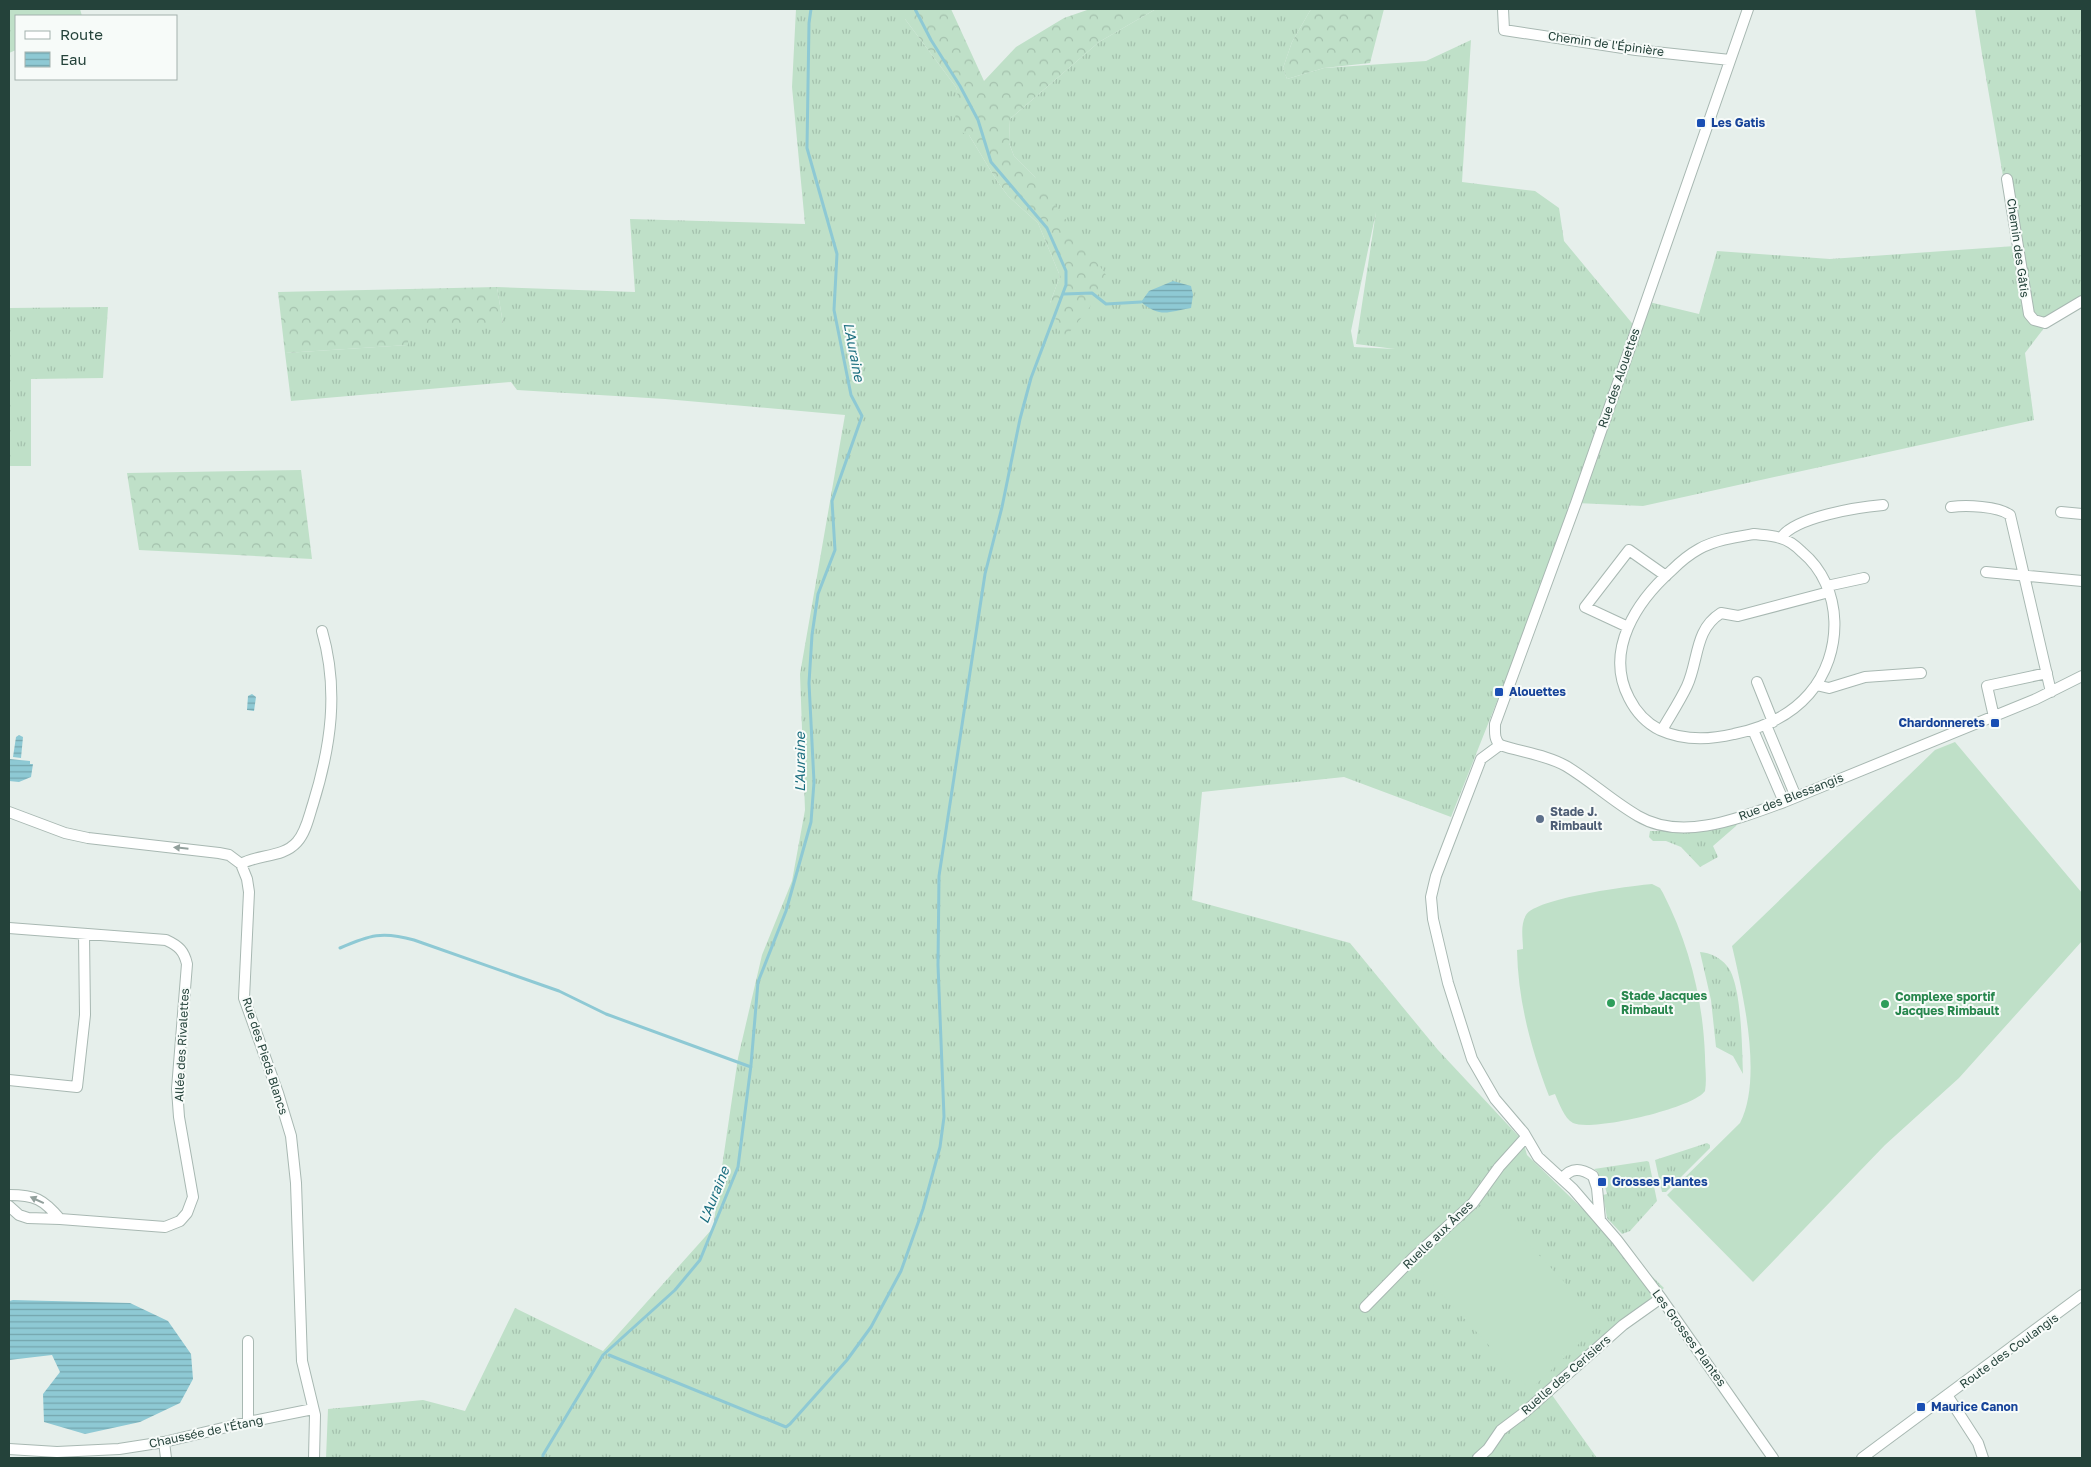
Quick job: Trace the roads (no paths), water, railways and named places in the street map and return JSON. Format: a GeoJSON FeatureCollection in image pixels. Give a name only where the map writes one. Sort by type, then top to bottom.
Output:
{"type":"FeatureCollection","features":[{"type":"Feature","properties":{"kind":"street","name":"Chemin de l'Épinière"},"geometry":{"type":"LineString","coordinates":[[1503,9],[1504,30],[1636,50],[1730,60]]}},
{"type":"Feature","properties":{"kind":"street","name":"Rue des Alouettes"},"geometry":{"type":"LineString","coordinates":[[1500,745],[1496,741],[1495,724],[1576,503],[1748,9]]}},
{"type":"Feature","properties":{"kind":"street","name":"Chemin des Gâtis"},"geometry":{"type":"LineString","coordinates":[[2008,179],[2026,307],[2029,314],[2034,320],[2045,323],[2082,301]]}},
{"type":"Feature","properties":{"kind":"street"},"geometry":{"type":"LineString","coordinates":[[1781,538],[1783,534],[1806,521],[1852,508],[1883,505]]}},
{"type":"Feature","properties":{"kind":"street"},"geometry":{"type":"LineString","coordinates":[[1951,507],[1963,506],[2000,510],[2010,515],[2051,692]]}},
{"type":"Feature","properties":{"kind":"street"},"geometry":{"type":"LineString","coordinates":[[2062,512],[2082,514]]}},
{"type":"Feature","properties":{"kind":"street"},"geometry":{"type":"LineString","coordinates":[[1754,534],[1781,538],[1796,546],[1817,566],[1828,589],[1835,622],[1835,634],[1826,666],[1816,685],[1792,710],[1770,724],[1720,738],[1681,737],[1662,730],[1645,720],[1634,707],[1624,688],[1620,654],[1628,627],[1642,602],[1666,576],[1699,548],[1720,541],[1754,534]]}},
{"type":"Feature","properties":{"kind":"street"},"geometry":{"type":"LineString","coordinates":[[1628,627],[1585,607],[1629,550],[1666,576]]}},
{"type":"Feature","properties":{"kind":"street"},"geometry":{"type":"LineString","coordinates":[[1986,572],[2082,582]]}},
{"type":"Feature","properties":{"kind":"street"},"geometry":{"type":"LineString","coordinates":[[1662,730],[1688,685],[1702,635],[1710,620],[1721,613],[1738,616],[1864,578]]}},
{"type":"Feature","properties":{"kind":"street"},"geometry":{"type":"LineString","coordinates":[[9,812],[65,833],[88,838],[219,853],[229,855],[241,864],[288,849],[297,842],[305,829],[320,783],[331,723],[333,698],[329,656],[322,631]]}},
{"type":"Feature","properties":{"kind":"street"},"geometry":{"type":"LineString","coordinates":[[1816,685],[1829,688],[1865,677],[1921,673]]}},
{"type":"Feature","properties":{"kind":"street"},"geometry":{"type":"LineString","coordinates":[[1994,717],[1987,686],[2047,673]]}},
{"type":"Feature","properties":{"kind":"street","name":"Rue des Blessangis"},"geometry":{"type":"LineString","coordinates":[[1500,745],[1565,765],[1639,817],[1656,825],[1666,827],[1704,826],[1744,816],[1784,802],[1994,717],[2082,676]]}},
{"type":"Feature","properties":{"kind":"street"},"geometry":{"type":"LineString","coordinates":[[1757,682],[1796,797]]}},
{"type":"Feature","properties":{"kind":"street"},"geometry":{"type":"LineString","coordinates":[[1753,730],[1784,802]]}},
{"type":"Feature","properties":{"kind":"street","name":"Les Grosses Plantes"},"geometry":{"type":"LineString","coordinates":[[1500,745],[1481,759],[1436,876],[1431,897],[1433,919],[1446,971],[1472,1059],[1495,1099],[1526,1137],[1538,1157],[1562,1179],[1600,1221],[1661,1298],[1773,1458]]}},
{"type":"Feature","properties":{"kind":"street","name":"Rue des Pieds Blancs"},"geometry":{"type":"LineString","coordinates":[[241,864],[247,879],[249,892],[244,998],[278,1093],[291,1136],[296,1182],[302,1361],[313,1409],[314,1458]]}},
{"type":"Feature","properties":{"kind":"street","name":"Allée des Rivalettes"},"geometry":{"type":"LineString","coordinates":[[9,928],[166,940],[177,945],[184,952],[187,964],[177,1090],[179,1117],[193,1197],[187,1213],[180,1221],[165,1227],[28,1218],[19,1215],[9,1206]]}},
{"type":"Feature","properties":{"kind":"street"},"geometry":{"type":"LineString","coordinates":[[9,1080],[77,1087],[86,1015],[84,934]]}},
{"type":"Feature","properties":{"kind":"street","name":"Ruelle aux Ânes"},"geometry":{"type":"LineString","coordinates":[[1365,1307],[1472,1203],[1499,1167],[1526,1137]]}},
{"type":"Feature","properties":{"kind":"street"},"geometry":{"type":"LineString","coordinates":[[1562,1179],[1567,1172],[1575,1169],[1583,1170],[1593,1176],[1597,1188],[1600,1221]]}},
{"type":"Feature","properties":{"kind":"street"},"geometry":{"type":"LineString","coordinates":[[9,1195],[24,1195],[40,1199],[60,1219]]}},
{"type":"Feature","properties":{"kind":"street","name":"Route des Coulangis"},"geometry":{"type":"LineString","coordinates":[[1862,1458],[2082,1295]]}},
{"type":"Feature","properties":{"kind":"street","name":"Ruelle des Cerisiers"},"geometry":{"type":"LineString","coordinates":[[1478,1458],[1488,1449],[1500,1430],[1525,1412],[1622,1325],[1661,1298]]}},
{"type":"Feature","properties":{"kind":"street"},"geometry":{"type":"LineString","coordinates":[[248,1341],[248,1422]]}},
{"type":"Feature","properties":{"kind":"street"},"geometry":{"type":"LineString","coordinates":[[1947,1395],[1978,1443],[1983,1458]]}},
{"type":"Feature","properties":{"kind":"street","name":"Chaussée de l'Étang"},"geometry":{"type":"LineString","coordinates":[[9,1449],[88,1452],[164,1442],[313,1409]]}},
{"type":"Feature","properties":{"kind":"street"},"geometry":{"type":"LineString","coordinates":[[164,1442],[166,1458]]}},
{"type":"Feature","properties":{"kind":"water"},"geometry":{"type":"Polygon","coordinates":[[[1173,281],[1191,286],[1193,295],[1191,308],[1159,312],[1141,302],[1149,291],[1173,281]]]}},
{"type":"Feature","properties":{"kind":"water"},"geometry":{"type":"Polygon","coordinates":[[[252,694],[256,697],[254,711],[247,710],[248,696],[252,694]]]}},
{"type":"Feature","properties":{"kind":"water"},"geometry":{"type":"Polygon","coordinates":[[[19,735],[23,737],[21,758],[13,757],[16,737],[19,735]]]}},
{"type":"Feature","properties":{"kind":"water"},"geometry":{"type":"Polygon","coordinates":[[[9,759],[30,761],[30,764],[33,764],[31,777],[19,782],[9,781],[9,759]]]}},
{"type":"Feature","properties":{"kind":"water"},"geometry":{"type":"Polygon","coordinates":[[[9,1301],[130,1303],[168,1321],[191,1354],[193,1379],[180,1403],[140,1422],[85,1434],[44,1422],[43,1394],[60,1372],[52,1355],[9,1360],[9,1301]]]}},
{"type":"Feature","properties":{"kind":"waterway","name":"L'Auraine"},"geometry":{"type":"LineString","coordinates":[[543,1458],[543,1455],[603,1355],[675,1290],[700,1260],[738,1167],[751,1065],[758,982],[786,911],[811,822],[814,782],[809,683],[812,635],[818,594],[835,550],[832,501],[862,416],[851,395],[834,310],[837,254],[807,148],[809,23],[811,9]]}},
{"type":"Feature","properties":{"kind":"waterway"},"geometry":{"type":"LineString","coordinates":[[609,1355],[786,1427],[847,1360],[871,1327],[901,1271],[923,1209],[940,1147],[944,1117],[938,965],[939,876],[985,574],[1002,507],[1020,419],[1031,378],[1066,285],[1066,271],[1047,228],[991,162],[978,120],[915,9]]}},
{"type":"Feature","properties":{"kind":"waterway"},"geometry":{"type":"LineString","coordinates":[[1064,294],[1092,293],[1106,304],[1141,302]]}},
{"type":"Feature","properties":{"kind":"waterway"},"geometry":{"type":"LineString","coordinates":[[340,948],[368,937],[384,935],[414,940],[559,991],[606,1014],[751,1067]]}},
{"type":"Feature","properties":{"kind":"place","name":"Les Gatis"},"geometry":{"type":"Point","coordinates":[1701,123]}},
{"type":"Feature","properties":{"kind":"place","name":"Alouettes"},"geometry":{"type":"Point","coordinates":[1499,692]}},
{"type":"Feature","properties":{"kind":"place","name":"Chardonnerets"},"geometry":{"type":"Point","coordinates":[1995,723]}},
{"type":"Feature","properties":{"kind":"place","name":"Stade J. Rimbault"},"geometry":{"type":"Point","coordinates":[1540,819]}},
{"type":"Feature","properties":{"kind":"place","name":"Stade Jacques Rimbault"},"geometry":{"type":"Point","coordinates":[1611,1003]}},
{"type":"Feature","properties":{"kind":"place","name":"Complexe sportif Jacques Rimbault"},"geometry":{"type":"Point","coordinates":[1885,1004]}},
{"type":"Feature","properties":{"kind":"place","name":"Grosses Plantes"},"geometry":{"type":"Point","coordinates":[1602,1182]}},
{"type":"Feature","properties":{"kind":"place","name":"Maurice Canon"},"geometry":{"type":"Point","coordinates":[1921,1407]}}]}
